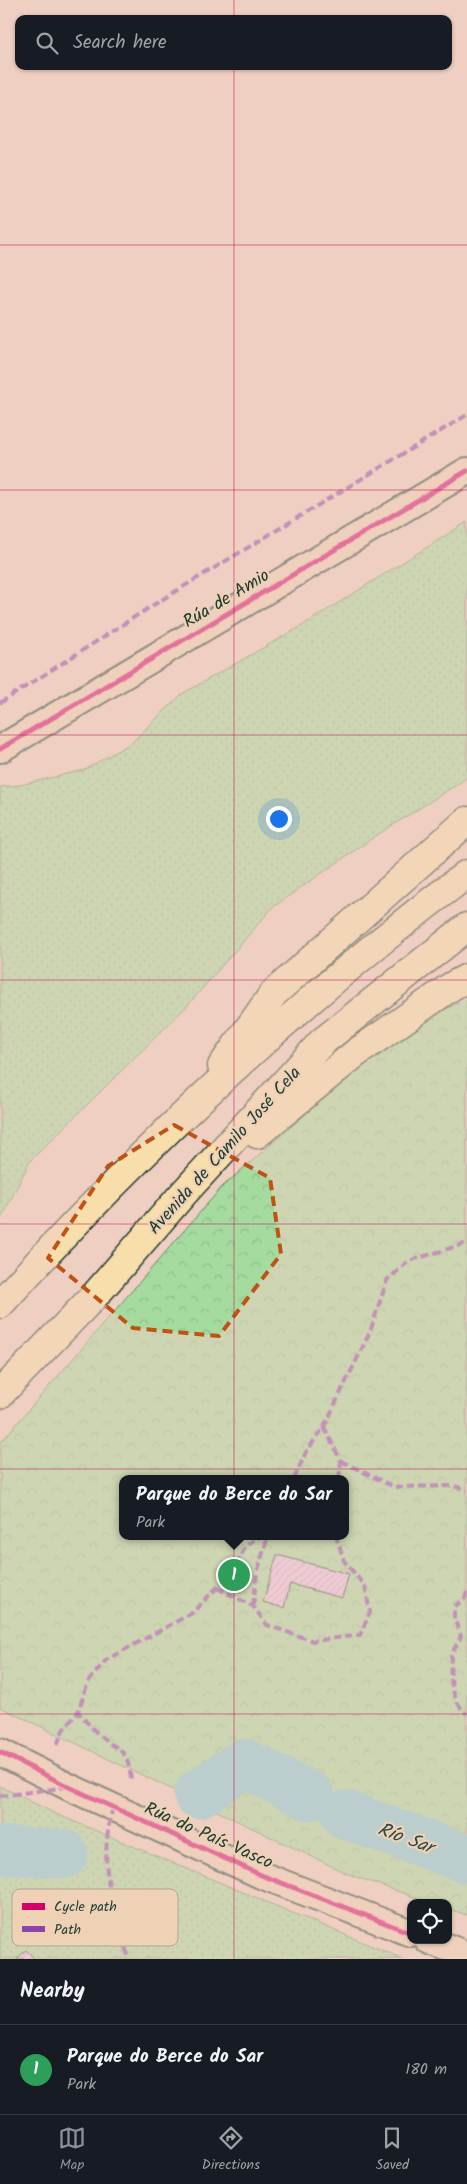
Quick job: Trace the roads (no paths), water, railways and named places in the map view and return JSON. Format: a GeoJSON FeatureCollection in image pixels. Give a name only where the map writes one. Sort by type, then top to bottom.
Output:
{"type":"FeatureCollection","features":[{"type":"Feature","properties":{"kind":"highway"},"geometry":{"type":"LineString","coordinates":[[192,1107],[274,993],[467,821]]}},
{"type":"Feature","properties":{"kind":"highway"},"geometry":{"type":"LineString","coordinates":[[0,1304],[36,1264],[192,1107],[344,971],[467,874]]}},
{"type":"Feature","properties":{"kind":"highway","name":"Avenida de Camilo José Cela"},"geometry":{"type":"LineString","coordinates":[[0,1394],[97,1293],[182,1195],[322,1042],[467,927]]}},
{"type":"Feature","properties":{"kind":"highway"},"geometry":{"type":"LineString","coordinates":[[182,1195],[356,1053],[452,986],[467,978]]}},
{"type":"Feature","properties":{"kind":"street","name":"Rúa de Amio"},"geometry":{"type":"LineString","coordinates":[[0,750],[467,471]]}},
{"type":"Feature","properties":{"kind":"street","name":"Rúa do País Vasco"},"geometry":{"type":"LineString","coordinates":[[0,1752],[261,1875],[407,1932]]}},
{"type":"Feature","properties":{"kind":"street"},"geometry":{"type":"LineString","coordinates":[[438,1944],[467,1955]]}},
{"type":"Feature","properties":{"kind":"waterway","name":"Río Sar"},"geometry":{"type":"LineString","coordinates":[[198,1794],[244,1763],[310,1796]]}},
{"type":"Feature","properties":{"kind":"waterway","name":"Río Sar"},"geometry":{"type":"LineString","coordinates":[[346,1815],[467,1859]]}},
{"type":"Feature","properties":{"kind":"waterway","name":"Río Sar"},"geometry":{"type":"LineString","coordinates":[[0,1850],[64,1854]]}},
{"type":"Feature","properties":{"kind":"place","name":"Parque do Berce do Sar"},"geometry":{"type":"Point","coordinates":[234,1575]}}]}
